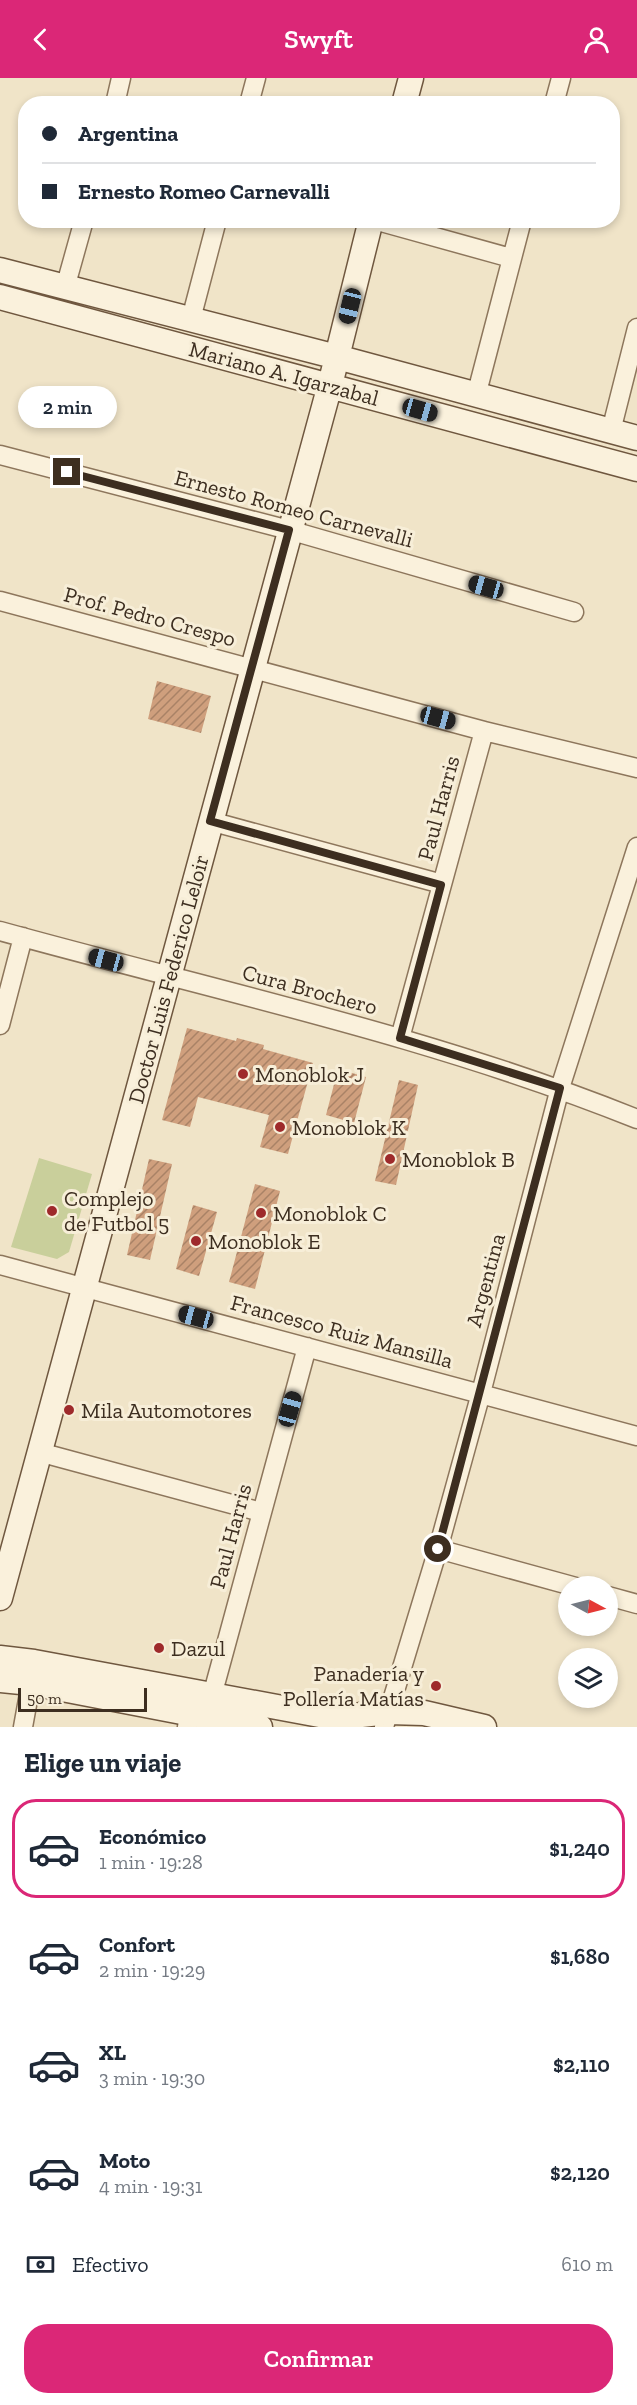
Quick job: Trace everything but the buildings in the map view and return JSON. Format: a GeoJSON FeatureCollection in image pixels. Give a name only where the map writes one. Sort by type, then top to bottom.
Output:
{"type":"FeatureCollection","features":[{"type":"Feature","properties":{"kind":"main road"},"geometry":{"type":"LineString","coordinates":[[406,96],[411,78]]}},
{"type":"Feature","properties":{"kind":"main road","name":"Doctor Luis Federico Leloir"},"geometry":{"type":"LineString","coordinates":[[0,1598],[330,385],[370,228]]}},
{"type":"Feature","properties":{"kind":"main road","name":"Mariano A. Igarzabal"},"geometry":{"type":"LineString","coordinates":[[0,270],[337,357],[637,438]]}},
{"type":"Feature","properties":{"kind":"main road","name":"Mariano A. Igarzabal"},"geometry":{"type":"LineString","coordinates":[[0,297],[637,469]]}},
{"type":"Feature","properties":{"kind":"main road"},"geometry":{"type":"LineString","coordinates":[[0,1658],[34,1662],[336,1719],[386,1720],[424,1713],[484,1727]]}},
{"type":"Feature","properties":{"kind":"main road"},"geometry":{"type":"LineString","coordinates":[[0,1680],[32,1683],[188,1720],[260,1727]]}},
{"type":"Feature","properties":{"kind":"street"},"geometry":{"type":"LineString","coordinates":[[117,96],[121,78]]}},
{"type":"Feature","properties":{"kind":"street"},"geometry":{"type":"LineString","coordinates":[[251,96],[256,78]]}},
{"type":"Feature","properties":{"kind":"street"},"geometry":{"type":"LineString","coordinates":[[556,96],[561,78]]}},
{"type":"Feature","properties":{"kind":"street"},"geometry":{"type":"LineString","coordinates":[[65,288],[82,228]]}},
{"type":"Feature","properties":{"kind":"street"},"geometry":{"type":"LineString","coordinates":[[191,319],[215,228]]}},
{"type":"Feature","properties":{"kind":"street"},"geometry":{"type":"LineString","coordinates":[[401,228],[512,258]]}},
{"type":"Feature","properties":{"kind":"street"},"geometry":{"type":"LineString","coordinates":[[476,396],[520,228]]}},
{"type":"Feature","properties":{"kind":"street"},"geometry":{"type":"LineString","coordinates":[[611,431],[637,328]]}},
{"type":"Feature","properties":{"kind":"street","name":"Ernesto Romeo Carnevalli"},"geometry":{"type":"LineString","coordinates":[[0,454],[289,530],[574,612]]}},
{"type":"Feature","properties":{"kind":"street","name":"Prof. Pedro Crespo"},"geometry":{"type":"LineString","coordinates":[[0,601],[484,730],[637,768]]}},
{"type":"Feature","properties":{"kind":"street","name":"Paul Harris"},"geometry":{"type":"LineString","coordinates":[[400,1038],[484,730]]}},
{"type":"Feature","properties":{"kind":"street"},"geometry":{"type":"LineString","coordinates":[[210,821],[441,885]]}},
{"type":"Feature","properties":{"kind":"street","name":"Argentina"},"geometry":{"type":"LineString","coordinates":[[386,1720],[438,1549],[481,1393],[560,1088],[635,859]]}},
{"type":"Feature","properties":{"kind":"street","name":"Cura Brochero"},"geometry":{"type":"LineString","coordinates":[[0,931],[400,1038],[560,1088],[637,1119]]}},
{"type":"Feature","properties":{"kind":"street"},"geometry":{"type":"LineString","coordinates":[[0,1025],[23,938]]}},
{"type":"Feature","properties":{"kind":"street","name":"Francesco Ruiz Mansilla"},"geometry":{"type":"LineString","coordinates":[[0,1265],[637,1436]]}},
{"type":"Feature","properties":{"kind":"street","name":"Paul Harris"},"geometry":{"type":"LineString","coordinates":[[212,1696],[307,1347]]}},
{"type":"Feature","properties":{"kind":"street"},"geometry":{"type":"LineString","coordinates":[[39,1452],[261,1512]]}},
{"type":"Feature","properties":{"kind":"street"},"geometry":{"type":"LineString","coordinates":[[438,1549],[558,1582]]}},
{"type":"Feature","properties":{"kind":"street"},"geometry":{"type":"LineString","coordinates":[[618,1599],[637,1604]]}},
{"type":"Feature","properties":{"kind":"street"},"geometry":{"type":"LineString","coordinates":[[23,1727],[32,1683]]}},
{"type":"Feature","properties":{"kind":"street"},"geometry":{"type":"LineString","coordinates":[[188,1720],[212,1696]]}},
{"type":"Feature","properties":{"kind":"green space","name":"Complejo de Futbol 5"},"geometry":{"type":"Polygon","coordinates":[[[39,1158],[92,1174],[69,1252],[57,1259],[11,1247],[39,1158]]]}},
{"type":"Feature","properties":{"kind":"place","name":"Monoblok J"},"geometry":{"type":"Point","coordinates":[243,1074]}},
{"type":"Feature","properties":{"kind":"place","name":"Monoblok K"},"geometry":{"type":"Point","coordinates":[280,1127]}},
{"type":"Feature","properties":{"kind":"place","name":"Monoblok B"},"geometry":{"type":"Point","coordinates":[390,1159]}},
{"type":"Feature","properties":{"kind":"place","name":"Complejo de Futbol 5"},"geometry":{"type":"Point","coordinates":[52,1211]}},
{"type":"Feature","properties":{"kind":"place","name":"Monoblok C"},"geometry":{"type":"Point","coordinates":[261,1213]}},
{"type":"Feature","properties":{"kind":"place","name":"Monoblok E"},"geometry":{"type":"Point","coordinates":[196,1241]}},
{"type":"Feature","properties":{"kind":"place","name":"Mila Automotores"},"geometry":{"type":"Point","coordinates":[69,1410]}},
{"type":"Feature","properties":{"kind":"place","name":"Dazul"},"geometry":{"type":"Point","coordinates":[159,1648]}},
{"type":"Feature","properties":{"kind":"place","name":"Panadería y Pollería Matías"},"geometry":{"type":"Point","coordinates":[436,1686]}},
{"type":"Feature","properties":{"kind":"route"},"geometry":{"type":"LineString","coordinates":[[67,472],[289,530],[210,821],[441,885],[400,1038],[560,1088],[438,1549]]}}]}
